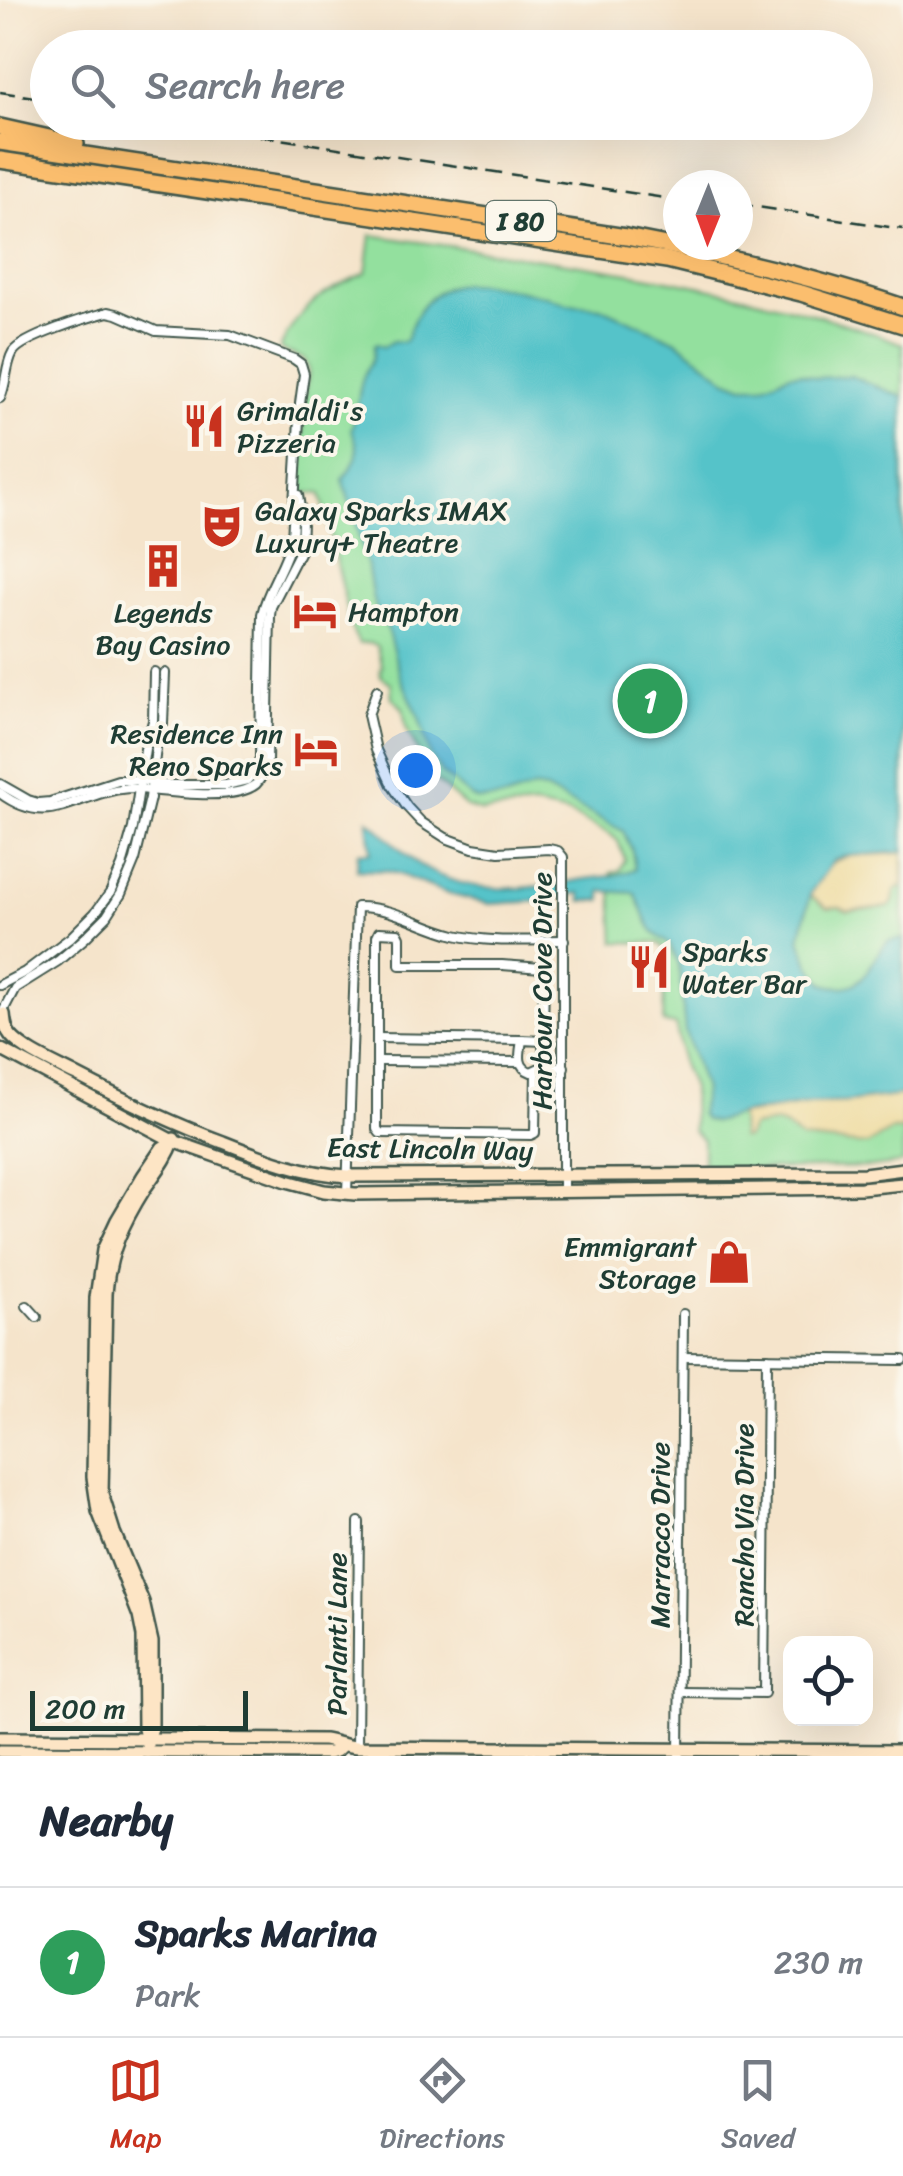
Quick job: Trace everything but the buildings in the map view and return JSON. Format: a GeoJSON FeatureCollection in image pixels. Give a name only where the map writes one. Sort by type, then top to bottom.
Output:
{"type":"FeatureCollection","features":[{"type":"Feature","properties":{"kind":"highway"},"geometry":{"type":"LineString","coordinates":[[0,128],[30,135]]}},
{"type":"Feature","properties":{"kind":"highway"},"geometry":{"type":"LineString","coordinates":[[54,140],[132,162]]}},
{"type":"Feature","properties":{"kind":"highway","name":"I 80"},"geometry":{"type":"LineString","coordinates":[[0,142],[626,237],[804,275],[903,307]]}},
{"type":"Feature","properties":{"kind":"highway","name":"I 80"},"geometry":{"type":"LineString","coordinates":[[0,160],[667,260],[801,293],[903,325]]}},
{"type":"Feature","properties":{"kind":"highway"},"geometry":{"type":"LineString","coordinates":[[0,168],[80,180],[132,180]]}},
{"type":"Feature","properties":{"kind":"street"},"geometry":{"type":"LineString","coordinates":[[0,398],[18,346],[103,313],[117,314],[156,332],[237,337],[294,359],[303,367],[291,545],[263,612],[267,762],[256,784],[229,793],[140,784],[50,810],[0,793]]}},
{"type":"Feature","properties":{"kind":"street"},"geometry":{"type":"LineString","coordinates":[[152,786],[226,785],[242,782],[254,774],[260,758],[271,608],[300,549],[302,522],[296,486]]}},
{"type":"Feature","properties":{"kind":"street"},"geometry":{"type":"LineString","coordinates":[[0,984],[25,972],[70,938],[110,893],[133,828],[146,749],[158,722],[154,672]]}},
{"type":"Feature","properties":{"kind":"street"},"geometry":{"type":"LineString","coordinates":[[2,1011],[15,988],[58,961],[107,916],[121,894],[135,860],[152,786],[164,673]]}},
{"type":"Feature","properties":{"kind":"street","name":"Harbour Cove Drive"},"geometry":{"type":"LineString","coordinates":[[377,690],[368,715],[376,750],[392,785],[421,822],[446,838],[482,850],[549,849],[558,852],[564,861],[563,1191]]}},
{"type":"Feature","properties":{"kind":"street"},"geometry":{"type":"LineString","coordinates":[[0,782],[27,804]]}},
{"type":"Feature","properties":{"kind":"street"},"geometry":{"type":"LineString","coordinates":[[348,1193],[358,907],[392,911],[436,930],[473,938],[564,940]]}},
{"type":"Feature","properties":{"kind":"street"},"geometry":{"type":"LineString","coordinates":[[377,965],[542,968],[543,1042],[535,1133],[385,1134],[377,1129],[377,1061],[377,1050],[377,1038],[377,965],[377,936],[379,932],[398,933],[400,965]]}},
{"type":"Feature","properties":{"kind":"street","name":"East Lincoln Way"},"geometry":{"type":"LineString","coordinates":[[2,1011],[14,1039],[40,1056],[180,1126],[271,1161],[320,1174],[864,1174],[903,1169]]}},
{"type":"Feature","properties":{"kind":"street"},"geometry":{"type":"LineString","coordinates":[[377,1038],[543,1042]]}},
{"type":"Feature","properties":{"kind":"street"},"geometry":{"type":"LineString","coordinates":[[522,1040],[520,1062],[527,1070],[564,1067]]}},
{"type":"Feature","properties":{"kind":"street","name":"East Lincoln Way"},"geometry":{"type":"LineString","coordinates":[[0,1048],[174,1141],[324,1191],[861,1188],[903,1184]]}},
{"type":"Feature","properties":{"kind":"street"},"geometry":{"type":"LineString","coordinates":[[352,1049],[377,1050]]}},
{"type":"Feature","properties":{"kind":"street"},"geometry":{"type":"LineString","coordinates":[[377,1061],[520,1062]]}},
{"type":"Feature","properties":{"kind":"street"},"geometry":{"type":"LineString","coordinates":[[147,1749],[139,1616],[98,1511],[94,1487],[96,1298],[104,1250],[117,1220],[162,1148],[174,1141],[180,1126]]}},
{"type":"Feature","properties":{"kind":"street"},"geometry":{"type":"LineString","coordinates":[[27,1306],[37,1316]]}},
{"type":"Feature","properties":{"kind":"street","name":"Marracco Drive"},"geometry":{"type":"LineString","coordinates":[[679,1753],[683,1314]]}},
{"type":"Feature","properties":{"kind":"street"},"geometry":{"type":"LineString","coordinates":[[682,1356],[903,1360]]}},
{"type":"Feature","properties":{"kind":"street","name":"Rancho Via Drive"},"geometry":{"type":"LineString","coordinates":[[680,1692],[764,1693],[767,1358]]}},
{"type":"Feature","properties":{"kind":"street","name":"Parlanti Lane"},"geometry":{"type":"LineString","coordinates":[[357,1747],[359,1522]]}},
{"type":"Feature","properties":{"kind":"street"},"geometry":{"type":"LineString","coordinates":[[0,1738],[147,1749]]}},
{"type":"Feature","properties":{"kind":"street"},"geometry":{"type":"LineString","coordinates":[[0,1750],[147,1749],[324,1740],[357,1747],[548,1752],[903,1751]]}},
{"type":"Feature","properties":{"kind":"green space"},"geometry":{"type":"Polygon","coordinates":[[[371,235],[707,288],[773,303],[903,344],[903,1163],[703,1170],[703,1140],[693,1131],[692,1088],[682,1064],[676,1025],[663,1023],[667,951],[659,943],[615,942],[611,873],[620,870],[625,860],[618,841],[567,813],[534,806],[483,812],[466,807],[425,766],[406,727],[403,708],[392,698],[391,683],[381,676],[377,647],[359,644],[350,625],[321,494],[301,492],[309,370],[305,360],[280,349],[295,322],[314,302],[366,273],[371,235]]]}},
{"type":"Feature","properties":{"kind":"sand"},"geometry":{"type":"Polygon","coordinates":[[[903,852],[903,885],[895,890],[889,907],[848,911],[827,908],[810,895],[819,878],[838,860],[903,852]]]}},
{"type":"Feature","properties":{"kind":"sand"},"geometry":{"type":"Polygon","coordinates":[[[903,1095],[903,1130],[892,1130],[867,1145],[802,1139],[776,1123],[751,1127],[746,1138],[741,1138],[740,1115],[903,1095]]]}},
{"type":"Feature","properties":{"kind":"water"},"geometry":{"type":"Polygon","coordinates":[[[460,284],[485,284],[567,304],[600,307],[677,341],[726,379],[744,386],[762,386],[800,373],[817,378],[851,376],[903,397],[903,852],[834,860],[811,892],[800,939],[809,964],[824,984],[838,987],[856,983],[888,941],[903,939],[903,1095],[806,1104],[714,1122],[704,1120],[700,1114],[704,1089],[685,1031],[679,965],[670,945],[653,932],[635,893],[602,891],[602,900],[582,901],[581,893],[555,900],[490,904],[448,894],[399,874],[357,870],[358,853],[371,852],[368,820],[421,866],[476,886],[534,887],[635,869],[623,831],[546,790],[534,788],[506,798],[478,800],[442,773],[431,756],[401,678],[386,625],[373,600],[343,479],[357,456],[351,429],[361,385],[374,346],[406,340],[425,303],[439,291],[460,284]]]}},
{"type":"Feature","properties":{"kind":"railway"},"geometry":{"type":"LineString","coordinates":[[0,92],[30,96]]}},
{"type":"Feature","properties":{"kind":"railway"},"geometry":{"type":"LineString","coordinates":[[286,140],[663,198]]}},
{"type":"Feature","properties":{"kind":"railway"},"geometry":{"type":"LineString","coordinates":[[753,206],[903,229]]}},
{"type":"Feature","properties":{"kind":"place","name":"Grimaldi's Pizzeria"},"geometry":{"type":"Point","coordinates":[204,426]}},
{"type":"Feature","properties":{"kind":"place","name":"Galaxy Sparks IMAX Luxury+ Theatre"},"geometry":{"type":"Point","coordinates":[222,526]}},
{"type":"Feature","properties":{"kind":"place","name":"Legends Bay Casino"},"geometry":{"type":"Point","coordinates":[163,566]}},
{"type":"Feature","properties":{"kind":"place","name":"Hampton"},"geometry":{"type":"Point","coordinates":[315,611]}},
{"type":"Feature","properties":{"kind":"place","name":"Sparks Marina"},"geometry":{"type":"Point","coordinates":[650,701]}},
{"type":"Feature","properties":{"kind":"place","name":"Residence Inn Reno Sparks"},"geometry":{"type":"Point","coordinates":[316,749]}},
{"type":"Feature","properties":{"kind":"place","name":"Sparks Water Bar"},"geometry":{"type":"Point","coordinates":[649,967]}},
{"type":"Feature","properties":{"kind":"place","name":"Emmigrant Storage"},"geometry":{"type":"Point","coordinates":[729,1262]}}]}
